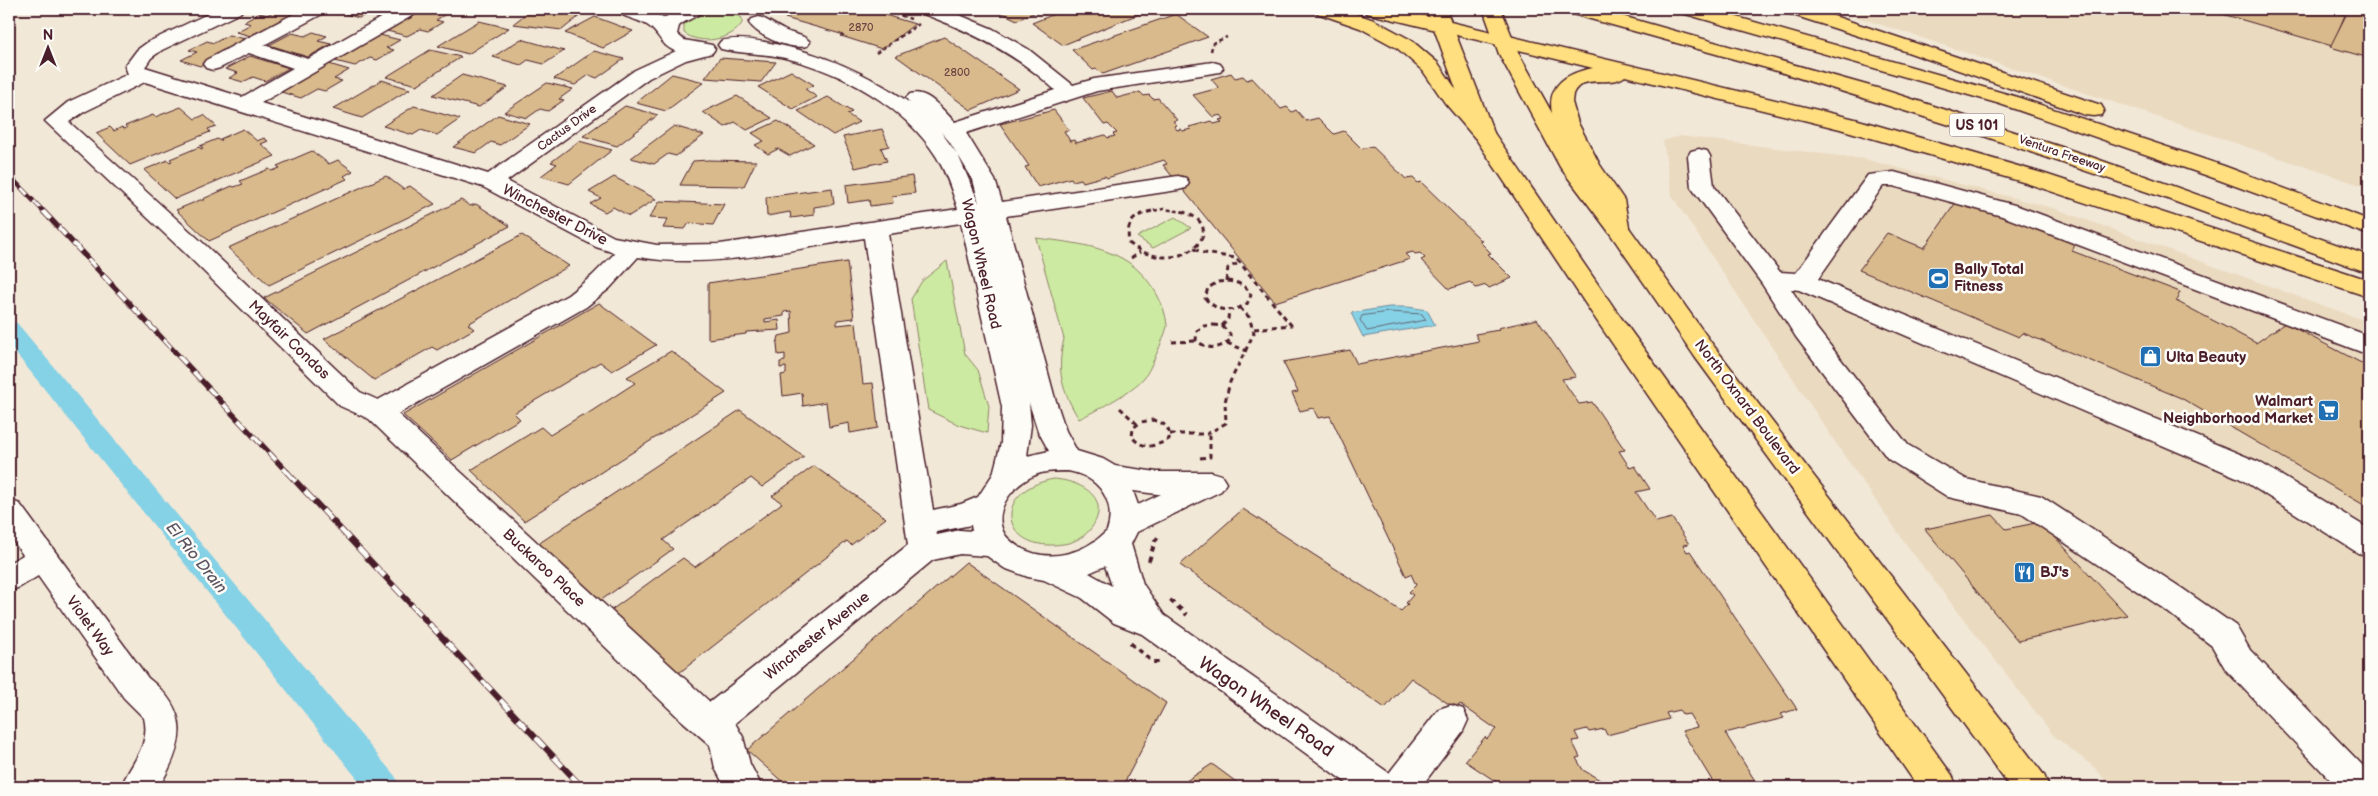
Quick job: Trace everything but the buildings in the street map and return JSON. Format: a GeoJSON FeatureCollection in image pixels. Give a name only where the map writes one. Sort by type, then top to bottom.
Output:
{"type":"FeatureCollection","features":[{"type":"Feature","properties":{"kind":"main road"},"geometry":{"type":"LineString","coordinates":[[1324,9],[1368,24],[1404,44],[1431,67],[1452,99],[1483,133],[1608,318],[1939,787]]}},
{"type":"Feature","properties":{"kind":"main road"},"geometry":{"type":"LineString","coordinates":[[1373,9],[1439,18],[1504,41],[1847,124],[2034,178],[2369,289]]}},
{"type":"Feature","properties":{"kind":"main road","name":"Ventura Freeway"},"geometry":{"type":"LineString","coordinates":[[1576,9],[1728,50],[1965,121],[2142,181],[2369,265]]}},
{"type":"Feature","properties":{"kind":"main road","name":"US 101"},"geometry":{"type":"LineString","coordinates":[[1689,9],[2007,100],[2216,171],[2369,228]]}},
{"type":"Feature","properties":{"kind":"main road"},"geometry":{"type":"LineString","coordinates":[[1794,9],[2029,86],[2263,173],[2369,218]]}},
{"type":"Feature","properties":{"kind":"main road","name":"North Oxnard Boulevard"},"geometry":{"type":"LineString","coordinates":[[1494,14],[1504,41],[1538,109],[1571,167],[1704,351],[2031,787]]}},
{"type":"Feature","properties":{"kind":"main road"},"geometry":{"type":"LineString","coordinates":[[1439,18],[1483,133]]}},
{"type":"Feature","properties":{"kind":"main road"},"geometry":{"type":"LineString","coordinates":[[1616,227],[1614,203],[1576,142],[1564,114],[1561,94],[1570,82],[1584,76],[1602,73],[1662,79]]}},
{"type":"Feature","properties":{"kind":"street"},"geometry":{"type":"LineString","coordinates":[[139,70],[144,54],[155,46],[233,9]]}},
{"type":"Feature","properties":{"kind":"street"},"geometry":{"type":"LineString","coordinates":[[213,64],[317,9]]}},
{"type":"Feature","properties":{"kind":"street"},"geometry":{"type":"LineString","coordinates":[[243,105],[410,9]]}},
{"type":"Feature","properties":{"kind":"street","name":"Cactus Drive"},"geometry":{"type":"LineString","coordinates":[[642,74],[668,35],[676,18],[695,9]]}},
{"type":"Feature","properties":{"kind":"street"},"geometry":{"type":"LineString","coordinates":[[933,10],[981,30],[1011,46],[1056,79],[1069,92]]}},
{"type":"Feature","properties":{"kind":"street"},"geometry":{"type":"LineString","coordinates":[[618,11],[647,15],[659,22],[678,45],[705,49],[728,45],[749,35],[755,13]]}},
{"type":"Feature","properties":{"kind":"street","name":"Wagon Wheel Road"},"geometry":{"type":"LineString","coordinates":[[755,13],[778,35],[845,58],[883,76],[920,101],[952,130],[972,158],[984,180],[982,212],[1016,407],[1017,438],[1013,461],[1007,478]]}},
{"type":"Feature","properties":{"kind":"street","name":"Wagon Wheel Road"},"geometry":{"type":"LineString","coordinates":[[728,45],[763,46],[816,60],[855,78],[894,102],[913,117],[945,154],[961,183],[982,212],[1052,431],[1068,460]]}},
{"type":"Feature","properties":{"kind":"street"},"geometry":{"type":"LineString","coordinates":[[246,46],[309,66]]}},
{"type":"Feature","properties":{"kind":"street","name":"Cactus Drive"},"geometry":{"type":"LineString","coordinates":[[491,182],[642,74],[679,56],[705,49]]}},
{"type":"Feature","properties":{"kind":"street"},"geometry":{"type":"LineString","coordinates":[[952,130],[1069,92],[1211,60]]}},
{"type":"Feature","properties":{"kind":"street","name":"Winchester Drive"},"geometry":{"type":"LineString","coordinates":[[139,70],[243,105],[491,182],[605,242],[632,249],[676,254],[720,252],[1178,184]]}},
{"type":"Feature","properties":{"kind":"street","name":"Mayfair Condos"},"geometry":{"type":"LineString","coordinates":[[139,70],[56,121],[193,247],[350,399],[380,412]]}},
{"type":"Feature","properties":{"kind":"street"},"geometry":{"type":"LineString","coordinates":[[1699,156],[1703,187],[1772,280],[1805,331],[1898,452],[1958,488],[2030,504],[2172,598],[2224,636],[2238,660],[2360,787]]}},
{"type":"Feature","properties":{"kind":"street"},"geometry":{"type":"LineString","coordinates":[[1803,282],[1876,180],[1894,179],[2010,211],[2369,346]]}},
{"type":"Feature","properties":{"kind":"street"},"geometry":{"type":"LineString","coordinates":[[875,229],[922,537]]}},
{"type":"Feature","properties":{"kind":"street"},"geometry":{"type":"LineString","coordinates":[[380,412],[577,301],[602,282],[632,249]]}},
{"type":"Feature","properties":{"kind":"street"},"geometry":{"type":"LineString","coordinates":[[1772,280],[1803,282],[2249,470],[2369,544]]}},
{"type":"Feature","properties":{"kind":"street","name":"Buckaroo Place"},"geometry":{"type":"LineString","coordinates":[[380,412],[726,737],[734,768],[744,787]]}},
{"type":"Feature","properties":{"kind":"street"},"geometry":{"type":"LineString","coordinates":[[1108,476],[1157,484],[1211,484],[1119,534],[1095,557],[1074,566],[1051,569],[1030,565],[1011,557],[993,544],[988,535],[986,521],[988,505],[998,486],[1007,478],[1027,467],[1046,461],[1068,460],[1099,469],[1108,476],[1119,491],[1124,507],[1119,534]]}},
{"type":"Feature","properties":{"kind":"street"},"geometry":{"type":"LineString","coordinates":[[922,537],[988,505]]}},
{"type":"Feature","properties":{"kind":"street","name":"Violet Way"},"geometry":{"type":"LineString","coordinates":[[9,512],[136,688],[155,705],[161,720],[163,742],[155,761],[139,787]]}},
{"type":"Feature","properties":{"kind":"street","name":"Wagon Wheel Road"},"geometry":{"type":"LineString","coordinates":[[1119,534],[1118,561],[1129,592],[1160,612],[1380,787]]}},
{"type":"Feature","properties":{"kind":"street"},"geometry":{"type":"LineString","coordinates":[[922,537],[993,544]]}},
{"type":"Feature","properties":{"kind":"street","name":"Winchester Avenue"},"geometry":{"type":"LineString","coordinates":[[710,723],[922,537]]}},
{"type":"Feature","properties":{"kind":"street"},"geometry":{"type":"LineString","coordinates":[[9,578],[42,559]]}},
{"type":"Feature","properties":{"kind":"street","name":"Wagon Wheel Road"},"geometry":{"type":"LineString","coordinates":[[1051,569],[1093,589],[1125,614],[1160,612]]}},
{"type":"Feature","properties":{"kind":"street"},"geometry":{"type":"LineString","coordinates":[[1400,787],[1451,720]]}},
{"type":"Feature","properties":{"kind":"path"},"geometry":{"type":"LineString","coordinates":[[594,9],[618,11]]}},
{"type":"Feature","properties":{"kind":"path"},"geometry":{"type":"LineString","coordinates":[[876,53],[933,10]]}},
{"type":"Feature","properties":{"kind":"path"},"geometry":{"type":"LineString","coordinates":[[1211,60],[1213,43],[1227,37]]}},
{"type":"Feature","properties":{"kind":"path"},"geometry":{"type":"LineString","coordinates":[[1159,210],[1185,212],[1199,222],[1204,235],[1202,241],[1194,249],[1184,254],[1168,257],[1152,256],[1140,252],[1127,239],[1128,226],[1140,215],[1159,210]]}},
{"type":"Feature","properties":{"kind":"path"},"geometry":{"type":"LineString","coordinates":[[1194,249],[1209,255],[1228,255],[1240,263],[1291,325],[1254,330]]}},
{"type":"Feature","properties":{"kind":"path"},"geometry":{"type":"LineString","coordinates":[[1130,258],[1140,252]]}},
{"type":"Feature","properties":{"kind":"path"},"geometry":{"type":"LineString","coordinates":[[1226,281],[1228,268],[1240,263]]}},
{"type":"Feature","properties":{"kind":"path"},"geometry":{"type":"LineString","coordinates":[[1226,281],[1241,284],[1250,292],[1250,301],[1240,308],[1229,310],[1212,306],[1205,298],[1206,292],[1211,286],[1226,281]]}},
{"type":"Feature","properties":{"kind":"path"},"geometry":{"type":"LineString","coordinates":[[1170,434],[1210,435],[1221,429],[1226,423],[1224,408],[1228,387],[1236,366],[1252,342],[1254,330],[1248,315],[1240,308]]}},
{"type":"Feature","properties":{"kind":"path"},"geometry":{"type":"LineString","coordinates":[[1222,326],[1228,319],[1229,310]]}},
{"type":"Feature","properties":{"kind":"path"},"geometry":{"type":"LineString","coordinates":[[1197,341],[1196,334],[1200,328],[1213,324],[1222,326],[1230,334],[1227,343]]}},
{"type":"Feature","properties":{"kind":"path"},"geometry":{"type":"LineString","coordinates":[[1172,342],[1197,341],[1210,348],[1227,343],[1247,351]]}},
{"type":"Feature","properties":{"kind":"path"},"geometry":{"type":"LineString","coordinates":[[1120,408],[1138,424]]}},
{"type":"Feature","properties":{"kind":"path"},"geometry":{"type":"LineString","coordinates":[[1147,420],[1158,421],[1167,426],[1170,434],[1169,439],[1161,445],[1143,446],[1134,441],[1132,437],[1133,428],[1147,420]]}},
{"type":"Feature","properties":{"kind":"path"},"geometry":{"type":"LineString","coordinates":[[1192,460],[1210,457],[1210,435]]}},
{"type":"Feature","properties":{"kind":"path"},"geometry":{"type":"LineString","coordinates":[[1149,566],[1149,559],[1155,541],[1161,534]]}},
{"type":"Feature","properties":{"kind":"path"},"geometry":{"type":"LineString","coordinates":[[1160,612],[1187,614]]}},
{"type":"Feature","properties":{"kind":"shaded area"},"geometry":{"type":"Polygon","coordinates":[[[1832,9],[2369,9],[2369,188],[1913,35],[1832,9]]]}},
{"type":"Feature","properties":{"kind":"shaded area"},"geometry":{"type":"Polygon","coordinates":[[[1680,136],[1864,159],[2053,208],[2369,322],[2369,787],[2111,787],[2095,768],[2054,736],[1911,551],[1839,448],[1672,196],[1663,141],[1680,136]]]}},
{"type":"Feature","properties":{"kind":"green space"},"geometry":{"type":"Polygon","coordinates":[[[713,11],[731,12],[742,18],[742,23],[731,34],[715,39],[698,39],[684,33],[684,24],[696,16],[713,11]]]}},
{"type":"Feature","properties":{"kind":"green space"},"geometry":{"type":"Polygon","coordinates":[[[1175,217],[1191,228],[1153,248],[1137,237],[1175,217]]]}},
{"type":"Feature","properties":{"kind":"green space"},"geometry":{"type":"Polygon","coordinates":[[[1036,238],[1096,248],[1128,262],[1149,282],[1159,298],[1166,317],[1167,326],[1161,342],[1146,375],[1141,381],[1125,394],[1079,419],[1068,399],[1062,380],[1061,361],[1064,339],[1036,238]]]}},
{"type":"Feature","properties":{"kind":"green space"},"geometry":{"type":"Polygon","coordinates":[[[947,261],[965,354],[978,370],[989,406],[987,433],[959,425],[928,410],[911,299],[922,281],[947,261]]]}},
{"type":"Feature","properties":{"kind":"green space"},"geometry":{"type":"Polygon","coordinates":[[[1054,479],[1074,483],[1090,493],[1096,499],[1098,507],[1097,516],[1092,527],[1075,541],[1063,544],[1042,545],[1027,540],[1016,531],[1011,519],[1012,507],[1019,495],[1033,485],[1054,479]]]}},
{"type":"Feature","properties":{"kind":"water"},"geometry":{"type":"Polygon","coordinates":[[[1389,307],[1427,310],[1435,325],[1363,337],[1351,313],[1389,307]]]}},
{"type":"Feature","properties":{"kind":"waterway","name":"El Rio Drain"},"geometry":{"type":"LineString","coordinates":[[9,329],[384,787]]}},
{"type":"Feature","properties":{"kind":"railway"},"geometry":{"type":"LineString","coordinates":[[9,175],[44,212]]}},
{"type":"Feature","properties":{"kind":"railway"},"geometry":{"type":"LineString","coordinates":[[43,211],[288,473]]}},
{"type":"Feature","properties":{"kind":"railway"},"geometry":{"type":"LineString","coordinates":[[287,472],[582,787]]}},
{"type":"Feature","properties":{"kind":"place","name":"Bally Total Fitness"},"geometry":{"type":"Point","coordinates":[1938,278]}},
{"type":"Feature","properties":{"kind":"place","name":"Ulta Beauty"},"geometry":{"type":"Point","coordinates":[2150,357]}},
{"type":"Feature","properties":{"kind":"place","name":"Walmart Neighborhood Market"},"geometry":{"type":"Point","coordinates":[2329,410]}},
{"type":"Feature","properties":{"kind":"place","name":"BJ's"},"geometry":{"type":"Point","coordinates":[2024,572]}}]}
